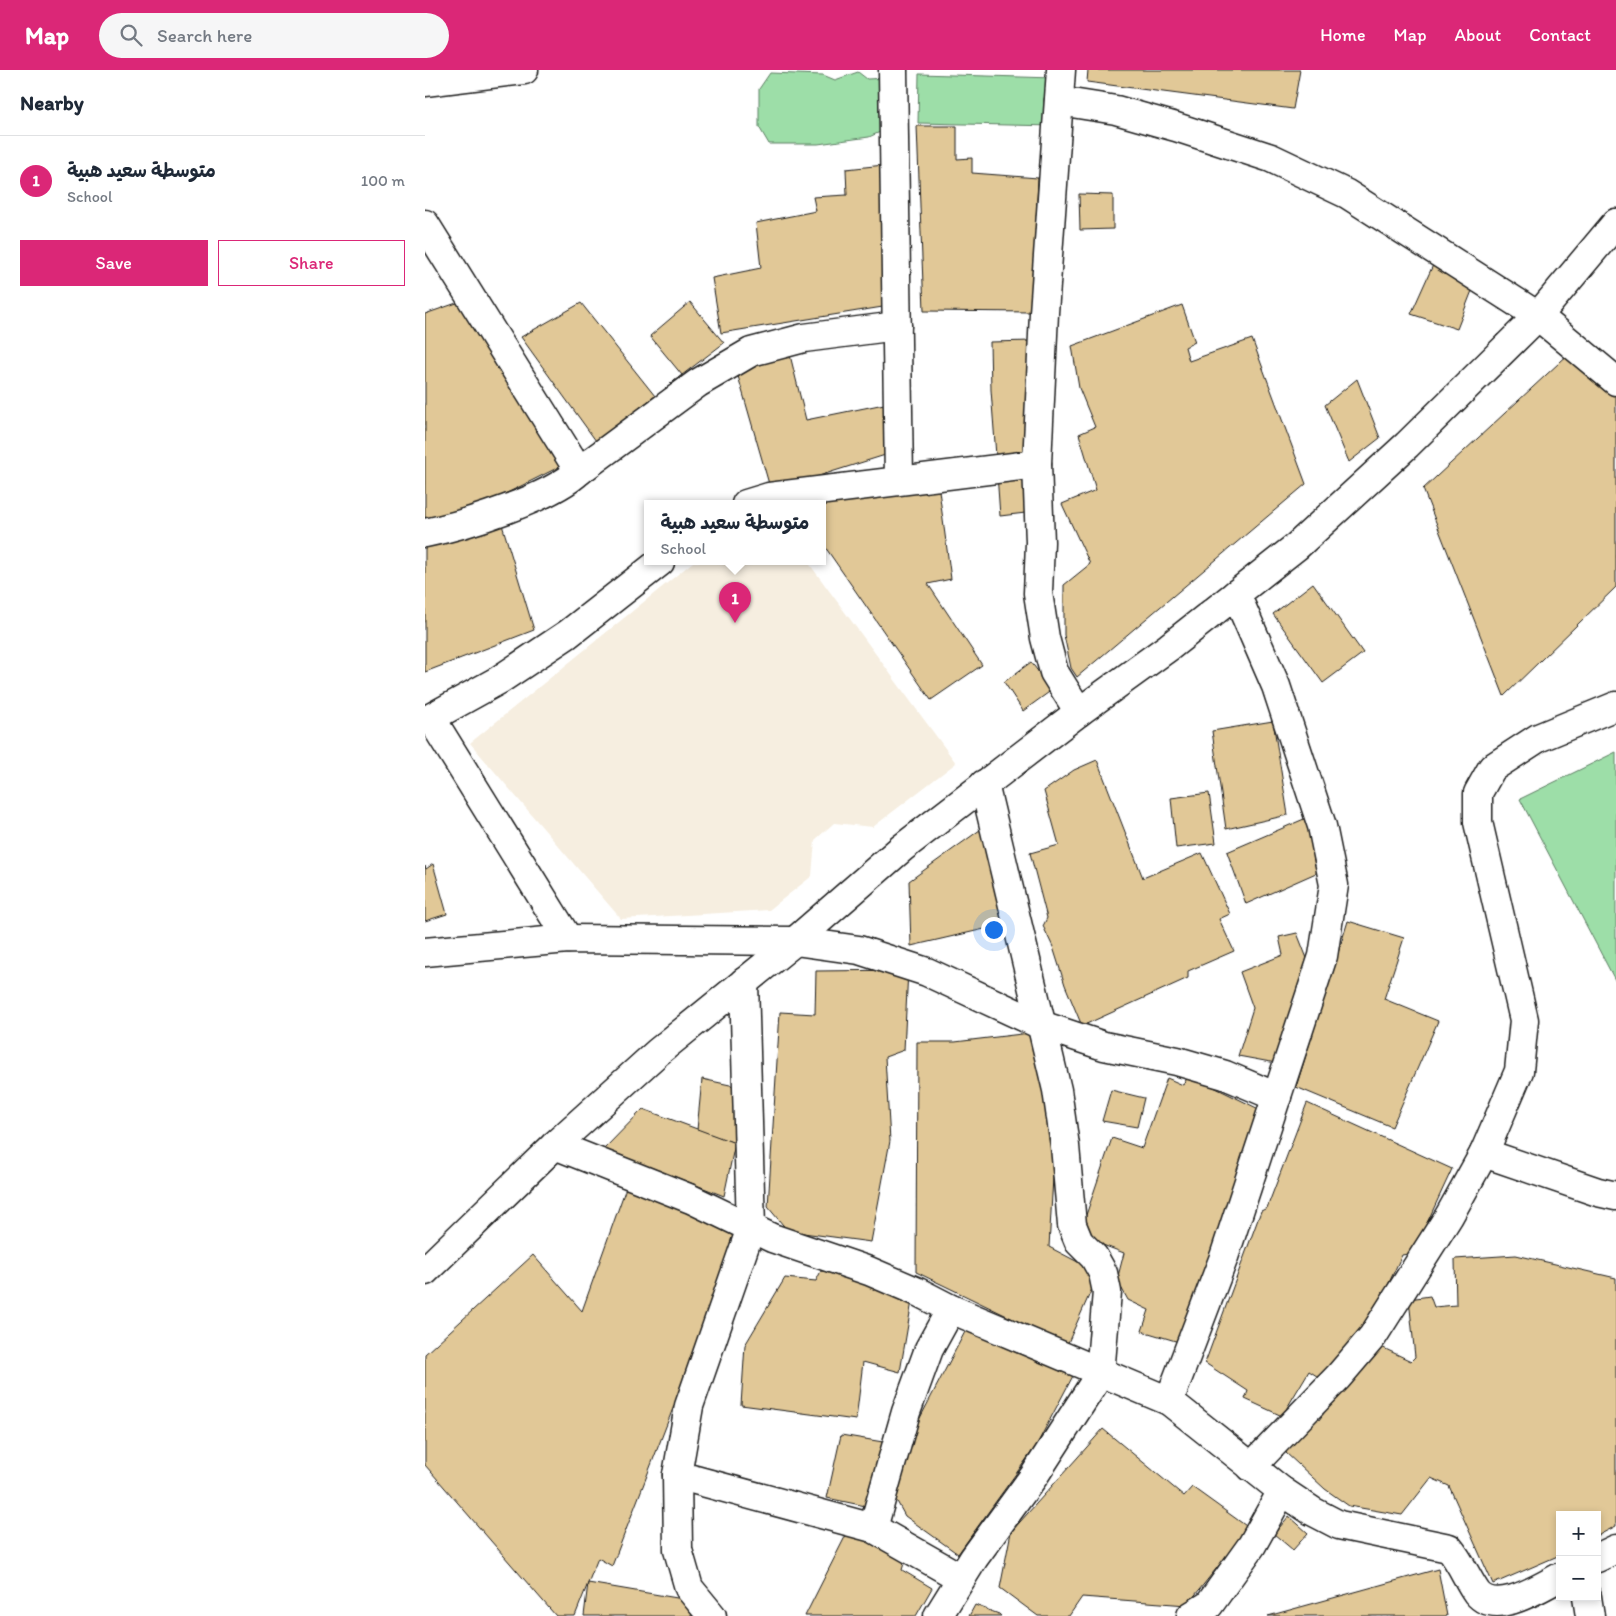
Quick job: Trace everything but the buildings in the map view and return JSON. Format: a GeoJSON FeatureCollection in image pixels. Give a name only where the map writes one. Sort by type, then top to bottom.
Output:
{"type":"FeatureCollection","features":[{"type":"Feature","properties":{"kind":"street"},"geometry":{"type":"LineString","coordinates":[[425,82],[524,70]]}},
{"type":"Feature","properties":{"kind":"street"},"geometry":{"type":"LineString","coordinates":[[893,70],[899,480]]}},
{"type":"Feature","properties":{"kind":"street"},"geometry":{"type":"LineString","coordinates":[[1061,70],[1044,313],[1037,464],[1040,542],[1038,593],[1045,638],[1054,672],[1079,712]]}},
{"type":"Feature","properties":{"kind":"street"},"geometry":{"type":"LineString","coordinates":[[1059,101],[1133,115],[1271,158],[1347,194],[1538,316],[1616,381]]}},
{"type":"Feature","properties":{"kind":"street"},"geometry":{"type":"LineString","coordinates":[[425,1271],[436,1249],[658,1052],[795,941],[902,848],[1079,712],[1169,647],[1319,526],[1407,445],[1538,316],[1616,223]]}},
{"type":"Feature","properties":{"kind":"street"},"geometry":{"type":"LineString","coordinates":[[425,224],[579,471]]}},
{"type":"Feature","properties":{"kind":"street"},"geometry":{"type":"LineString","coordinates":[[425,533],[458,527],[539,495],[573,477],[698,382],[751,352],[805,338],[897,326]]}},
{"type":"Feature","properties":{"kind":"street"},"geometry":{"type":"LineString","coordinates":[[759,500],[769,497],[899,480],[1037,464]]}},
{"type":"Feature","properties":{"kind":"street"},"geometry":{"type":"LineString","coordinates":[[568,939],[428,720],[499,680],[568,634],[656,565]]}},
{"type":"Feature","properties":{"kind":"street"},"geometry":{"type":"LineString","coordinates":[[1169,1401],[1224,1257],[1323,956],[1334,885],[1322,826],[1276,686],[1236,594]]}},
{"type":"Feature","properties":{"kind":"street"},"geometry":{"type":"LineString","coordinates":[[1251,1467],[1338,1376],[1373,1336],[1449,1216],[1484,1153],[1519,1071],[1524,1020],[1478,822],[1478,793],[1492,768],[1538,738],[1616,706]]}},
{"type":"Feature","properties":{"kind":"street"},"geometry":{"type":"LineString","coordinates":[[938,1616],[961,1578],[1033,1476],[1100,1374],[1107,1292],[1103,1273],[1094,1257],[1079,1242],[1072,1225],[1065,1146],[1057,1090],[984,784]]}},
{"type":"Feature","properties":{"kind":"street"},"geometry":{"type":"LineString","coordinates":[[425,952],[568,939],[795,941],[859,950],[927,972],[1041,1025],[1104,1046],[1225,1075],[1277,1097]]}},
{"type":"Feature","properties":{"kind":"street"},"geometry":{"type":"LineString","coordinates":[[712,1616],[689,1588],[677,1550],[677,1475],[689,1406],[751,1228],[744,982]]}},
{"type":"Feature","properties":{"kind":"street"},"geometry":{"type":"LineString","coordinates":[[555,1144],[691,1199],[772,1238],[869,1271],[918,1292],[951,1310],[1100,1374],[1169,1401],[1282,1491],[1312,1511],[1339,1525],[1449,1548],[1458,1558],[1478,1594],[1487,1602],[1499,1605],[1556,1579]]}},
{"type":"Feature","properties":{"kind":"street"},"geometry":{"type":"LineString","coordinates":[[1484,1153],[1598,1192],[1616,1196]]}},
{"type":"Feature","properties":{"kind":"street"},"geometry":{"type":"LineString","coordinates":[[873,1528],[906,1412],[929,1349],[951,1310]]}},
{"type":"Feature","properties":{"kind":"street"},"geometry":{"type":"LineString","coordinates":[[677,1475],[873,1528],[961,1578]]}},
{"type":"Feature","properties":{"kind":"street"},"geometry":{"type":"LineString","coordinates":[[1191,1616],[1209,1605],[1220,1590],[1252,1544],[1282,1491]]}},
{"type":"Feature","properties":{"kind":"street"},"geometry":{"type":"LineString","coordinates":[[1601,1556],[1616,1549]]}},
{"type":"Feature","properties":{"kind":"street"},"geometry":{"type":"LineString","coordinates":[[1588,1601],[1590,1616]]}},
{"type":"Feature","properties":{"kind":"shaded area"},"geometry":{"type":"Polygon","coordinates":[[[689,565],[810,565],[956,763],[873,827],[834,823],[815,840],[812,876],[769,910],[621,919],[470,743],[689,565]]]}},
{"type":"Feature","properties":{"kind":"green space"},"geometry":{"type":"Polygon","coordinates":[[[858,72],[867,79],[888,78],[891,127],[869,137],[818,144],[769,144],[759,127],[759,89],[770,73],[823,75],[835,80],[858,72]]]}},
{"type":"Feature","properties":{"kind":"green space"},"geometry":{"type":"Polygon","coordinates":[[[919,74],[1054,78],[1054,126],[918,123],[919,74]]]}},
{"type":"Feature","properties":{"kind":"green space"},"geometry":{"type":"Polygon","coordinates":[[[1616,752],[1616,982],[1520,799],[1616,752]]]}},
{"type":"Feature","properties":{"kind":"place","name":"متوسطة سعيد هبية"},"geometry":{"type":"Point","coordinates":[735,623]}}]}
